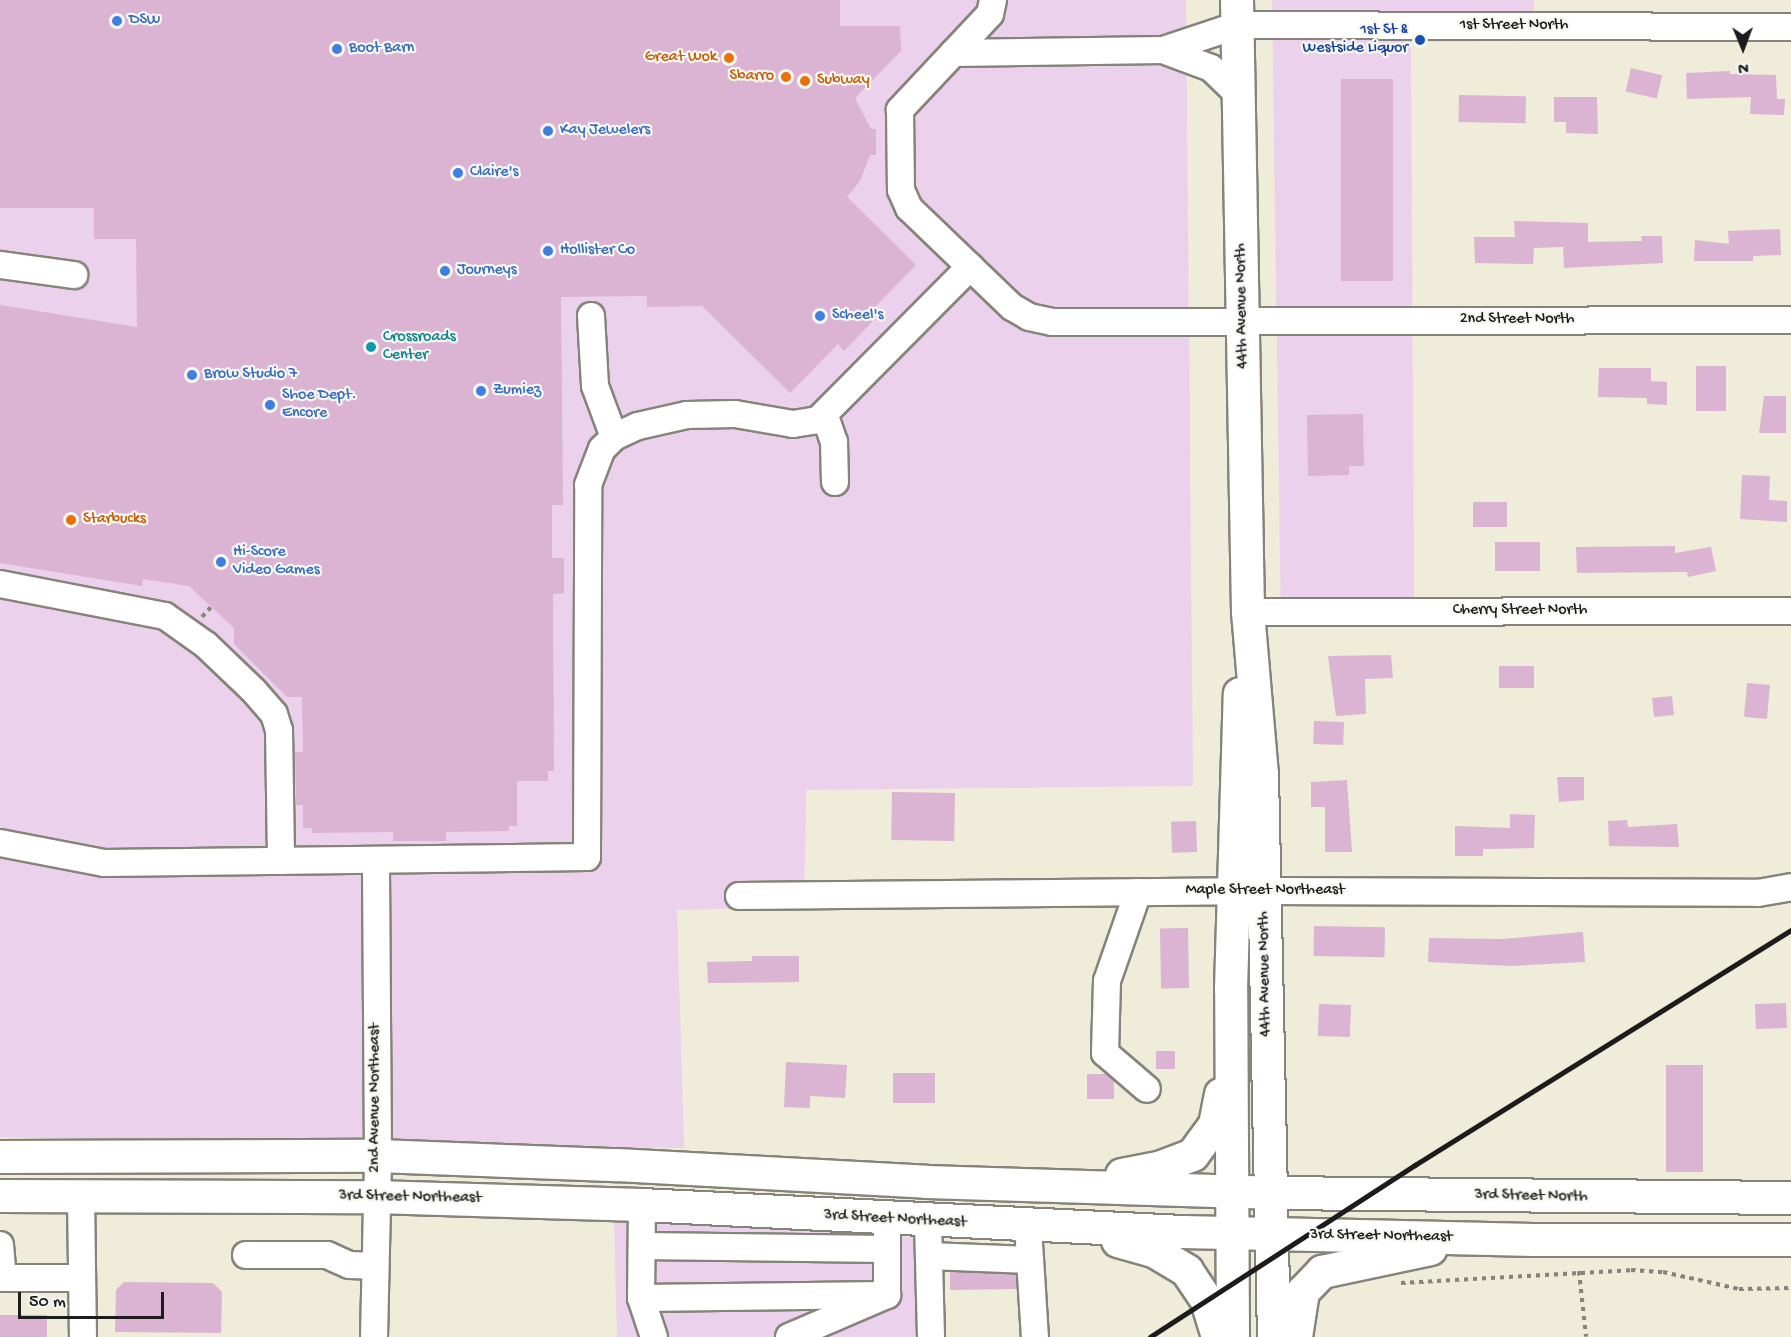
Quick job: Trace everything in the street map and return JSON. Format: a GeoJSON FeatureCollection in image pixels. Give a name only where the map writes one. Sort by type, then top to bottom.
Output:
{"type":"FeatureCollection","features":[{"type":"Feature","properties":{"kind":"main road","name":"44th Avenue North"},"geometry":{"type":"LineString","coordinates":[[1238,12],[1248,612],[1262,774],[1274,1337]]}},
{"type":"Feature","properties":{"kind":"main road","name":"44th Avenue North"},"geometry":{"type":"LineString","coordinates":[[1233,1337],[1233,891],[1239,702],[1248,612]]}},
{"type":"Feature","properties":{"kind":"main road"},"geometry":{"type":"LineString","coordinates":[[951,1183],[1118,1175],[1159,1168],[1193,1155],[1211,1133],[1218,1115],[1232,954]]}},
{"type":"Feature","properties":{"kind":"main road"},"geometry":{"type":"LineString","coordinates":[[0,1157],[378,1156],[951,1183],[1271,1193]]}},
{"type":"Feature","properties":{"kind":"main road","name":"3rd Street North"},"geometry":{"type":"LineString","coordinates":[[1271,1193],[1791,1198]]}},
{"type":"Feature","properties":{"kind":"main road","name":"3rd Street Northeast"},"geometry":{"type":"LineString","coordinates":[[0,1196],[375,1197],[642,1205],[887,1234],[928,1222],[1463,1239],[1791,1240]]}},
{"type":"Feature","properties":{"kind":"main road"},"geometry":{"type":"LineString","coordinates":[[1029,1227],[1113,1240],[1174,1261],[1201,1290],[1218,1337]]}},
{"type":"Feature","properties":{"kind":"main road"},"geometry":{"type":"LineString","coordinates":[[1296,1337],[1303,1292],[1323,1272],[1395,1259],[1463,1239]]}},
{"type":"Feature","properties":{"kind":"street","name":"2nd Street North"},"geometry":{"type":"LineString","coordinates":[[993,0],[990,14],[900,110],[901,190],[904,202],[1012,307],[1044,321],[1791,320]]}},
{"type":"Feature","properties":{"kind":"street","name":"1st Street North"},"geometry":{"type":"LineString","coordinates":[[1162,50],[1238,12],[1791,27]]}},
{"type":"Feature","properties":{"kind":"street"},"geometry":{"type":"LineString","coordinates":[[953,54],[1162,50],[1210,68],[1238,94]]}},
{"type":"Feature","properties":{"kind":"street"},"geometry":{"type":"LineString","coordinates":[[0,264],[74,275]]}},
{"type":"Feature","properties":{"kind":"street"},"geometry":{"type":"LineString","coordinates":[[0,843],[104,863],[586,857],[588,485],[597,458],[614,437],[645,423],[687,415],[735,414],[793,423],[825,416],[970,267]]}},
{"type":"Feature","properties":{"kind":"street"},"geometry":{"type":"LineString","coordinates":[[591,316],[595,386],[614,437]]}},
{"type":"Feature","properties":{"kind":"street"},"geometry":{"type":"LineString","coordinates":[[825,416],[834,442],[835,482]]}},
{"type":"Feature","properties":{"kind":"street"},"geometry":{"type":"LineString","coordinates":[[0,584],[165,616],[206,645],[254,691],[274,714],[279,730],[281,861]]}},
{"type":"Feature","properties":{"kind":"street","name":"Cherry Street North"},"geometry":{"type":"LineString","coordinates":[[1248,612],[1791,610]]}},
{"type":"Feature","properties":{"kind":"street","name":"2nd Avenue Northeast"},"geometry":{"type":"LineString","coordinates":[[374,1337],[375,1197],[378,1156],[376,860]]}},
{"type":"Feature","properties":{"kind":"street","name":"Maple Street Northeast"},"geometry":{"type":"LineString","coordinates":[[739,896],[1233,891],[1758,893],[1791,886]]}},
{"type":"Feature","properties":{"kind":"street"},"geometry":{"type":"LineString","coordinates":[[1138,892],[1107,981],[1106,1053],[1147,1089]]}},
{"type":"Feature","properties":{"kind":"street"},"geometry":{"type":"LineString","coordinates":[[81,1196],[83,1337]]}},
{"type":"Feature","properties":{"kind":"street"},"geometry":{"type":"LineString","coordinates":[[642,1205],[641,1298],[654,1337]]}},
{"type":"Feature","properties":{"kind":"street"},"geometry":{"type":"LineString","coordinates":[[928,1222],[931,1337]]}},
{"type":"Feature","properties":{"kind":"street"},"geometry":{"type":"LineString","coordinates":[[1029,1227],[1035,1337]]}},
{"type":"Feature","properties":{"kind":"street"},"geometry":{"type":"LineString","coordinates":[[642,1246],[887,1234],[887,1295]]}},
{"type":"Feature","properties":{"kind":"street"},"geometry":{"type":"LineString","coordinates":[[0,1245],[3,1278],[82,1278]]}},
{"type":"Feature","properties":{"kind":"street"},"geometry":{"type":"LineString","coordinates":[[246,1255],[327,1255],[349,1265],[374,1266]]}},
{"type":"Feature","properties":{"kind":"street"},"geometry":{"type":"LineString","coordinates":[[929,1256],[1030,1260]]}},
{"type":"Feature","properties":{"kind":"street"},"geometry":{"type":"LineString","coordinates":[[641,1298],[887,1295]]}},
{"type":"Feature","properties":{"kind":"street"},"geometry":{"type":"LineString","coordinates":[[789,1337],[887,1295]]}},
{"type":"Feature","properties":{"kind":"path"},"geometry":{"type":"LineString","coordinates":[[1578,1240],[1586,1337]]}},
{"type":"Feature","properties":{"kind":"path"},"geometry":{"type":"LineString","coordinates":[[1388,1284],[1579,1272],[1662,1272],[1729,1287],[1791,1288]]}},
{"type":"Feature","properties":{"kind":"shaded area","name":"Crossroads Center"},"geometry":{"type":"Polygon","coordinates":[[[0,0],[1186,0],[1193,786],[806,790],[804,907],[677,910],[684,1148],[0,1137],[0,0]]]}},
{"type":"Feature","properties":{"kind":"shaded area"},"geometry":{"type":"Polygon","coordinates":[[[1272,0],[1534,0],[1534,41],[1411,42],[1414,625],[1281,626],[1272,0]]]}},
{"type":"Feature","properties":{"kind":"shaded area"},"geometry":{"type":"Polygon","coordinates":[[[614,1217],[922,1238],[923,1337],[617,1337],[614,1217]]]}},
{"type":"Feature","properties":{"kind":"building","name":"Crossroads Center"},"geometry":{"type":"Polygon","coordinates":[[[0,0],[840,0],[840,26],[900,26],[901,51],[855,98],[871,129],[876,129],[876,155],[870,155],[860,181],[847,197],[916,265],[866,316],[872,322],[844,351],[838,344],[790,393],[702,306],[647,307],[647,296],[561,297],[563,505],[552,505],[552,558],[564,558],[564,593],[553,594],[554,771],[548,771],[548,781],[517,781],[517,826],[509,826],[509,831],[446,832],[446,841],[393,841],[393,832],[312,833],[312,828],[303,828],[303,805],[296,805],[295,752],[303,752],[302,697],[287,697],[234,644],[234,628],[189,586],[143,579],[142,586],[0,563],[0,305],[137,327],[136,239],[94,239],[94,208],[0,208],[0,0]]]}},
{"type":"Feature","properties":{"kind":"building"},"geometry":{"type":"Polygon","coordinates":[[[1631,68],[1662,75],[1657,99],[1626,91],[1631,68]]]}},
{"type":"Feature","properties":{"kind":"building"},"geometry":{"type":"Polygon","coordinates":[[[1730,71],[1730,74],[1776,75],[1777,99],[1785,99],[1784,115],[1750,114],[1751,97],[1687,99],[1686,73],[1730,71]]]}},
{"type":"Feature","properties":{"kind":"building"},"geometry":{"type":"Polygon","coordinates":[[[1341,79],[1393,79],[1393,281],[1341,281],[1341,79]]]}},
{"type":"Feature","properties":{"kind":"building"},"geometry":{"type":"Polygon","coordinates":[[[1459,95],[1526,96],[1526,123],[1459,122],[1459,95]]]}},
{"type":"Feature","properties":{"kind":"building"},"geometry":{"type":"Polygon","coordinates":[[[1554,97],[1597,97],[1598,134],[1566,133],[1566,122],[1554,122],[1554,97]]]}},
{"type":"Feature","properties":{"kind":"building"},"geometry":{"type":"Polygon","coordinates":[[[1514,221],[1588,223],[1588,242],[1642,241],[1641,236],[1662,236],[1663,263],[1564,268],[1563,247],[1534,248],[1533,264],[1475,263],[1474,237],[1515,237],[1514,221]]]}},
{"type":"Feature","properties":{"kind":"building"},"geometry":{"type":"Polygon","coordinates":[[[1780,229],[1781,255],[1753,256],[1753,261],[1694,261],[1695,240],[1729,244],[1728,231],[1780,229]]]}},
{"type":"Feature","properties":{"kind":"building"},"geometry":{"type":"Polygon","coordinates":[[[1696,366],[1726,366],[1726,411],[1696,411],[1696,366]]]}},
{"type":"Feature","properties":{"kind":"building"},"geometry":{"type":"Polygon","coordinates":[[[1599,368],[1651,368],[1651,381],[1667,382],[1667,405],[1647,404],[1647,398],[1598,397],[1599,368]]]}},
{"type":"Feature","properties":{"kind":"building"},"geometry":{"type":"Polygon","coordinates":[[[1764,396],[1786,396],[1786,433],[1759,433],[1764,396]]]}},
{"type":"Feature","properties":{"kind":"building"},"geometry":{"type":"Polygon","coordinates":[[[1363,414],[1364,466],[1349,466],[1349,475],[1308,476],[1307,415],[1363,414]]]}},
{"type":"Feature","properties":{"kind":"building"},"geometry":{"type":"Polygon","coordinates":[[[1742,475],[1770,476],[1769,500],[1787,501],[1787,522],[1740,519],[1742,475]]]}},
{"type":"Feature","properties":{"kind":"building"},"geometry":{"type":"Polygon","coordinates":[[[1473,502],[1507,502],[1507,527],[1473,527],[1473,502]]]}},
{"type":"Feature","properties":{"kind":"building"},"geometry":{"type":"Polygon","coordinates":[[[1495,542],[1540,542],[1540,571],[1495,571],[1495,542]]]}},
{"type":"Feature","properties":{"kind":"building"},"geometry":{"type":"Polygon","coordinates":[[[1675,546],[1675,553],[1711,547],[1716,571],[1688,577],[1687,572],[1577,573],[1576,547],[1675,546]]]}},
{"type":"Feature","properties":{"kind":"building"},"geometry":{"type":"Polygon","coordinates":[[[1391,655],[1393,678],[1365,679],[1366,714],[1336,716],[1328,656],[1391,655]]]}},
{"type":"Feature","properties":{"kind":"building"},"geometry":{"type":"Polygon","coordinates":[[[1499,666],[1534,666],[1534,688],[1499,688],[1499,666]]]}},
{"type":"Feature","properties":{"kind":"building"},"geometry":{"type":"Polygon","coordinates":[[[1747,683],[1770,685],[1767,719],[1744,717],[1747,683]]]}},
{"type":"Feature","properties":{"kind":"building"},"geometry":{"type":"Polygon","coordinates":[[[1672,696],[1674,715],[1654,717],[1652,698],[1672,696]]]}},
{"type":"Feature","properties":{"kind":"building"},"geometry":{"type":"Polygon","coordinates":[[[1314,721],[1344,722],[1343,745],[1313,744],[1314,721]]]}},
{"type":"Feature","properties":{"kind":"building"},"geometry":{"type":"Polygon","coordinates":[[[1557,777],[1584,777],[1584,800],[1559,802],[1557,777]]]}},
{"type":"Feature","properties":{"kind":"building"},"geometry":{"type":"Polygon","coordinates":[[[1347,780],[1352,852],[1325,852],[1325,807],[1311,807],[1311,782],[1347,780]]]}},
{"type":"Feature","properties":{"kind":"building"},"geometry":{"type":"Polygon","coordinates":[[[892,792],[955,793],[954,841],[891,840],[892,792]]]}},
{"type":"Feature","properties":{"kind":"building"},"geometry":{"type":"Polygon","coordinates":[[[1510,814],[1535,815],[1534,848],[1483,849],[1483,856],[1455,856],[1455,826],[1510,828],[1510,814]]]}},
{"type":"Feature","properties":{"kind":"building"},"geometry":{"type":"Polygon","coordinates":[[[1627,820],[1628,827],[1677,824],[1679,847],[1609,846],[1608,821],[1627,820]]]}},
{"type":"Feature","properties":{"kind":"building"},"geometry":{"type":"Polygon","coordinates":[[[1196,821],[1197,852],[1172,853],[1171,822],[1196,821]]]}},
{"type":"Feature","properties":{"kind":"building"},"geometry":{"type":"Polygon","coordinates":[[[1314,926],[1385,927],[1384,957],[1313,956],[1314,926]]]}},
{"type":"Feature","properties":{"kind":"building"},"geometry":{"type":"Polygon","coordinates":[[[1160,928],[1188,928],[1189,988],[1161,988],[1160,928]]]}},
{"type":"Feature","properties":{"kind":"building"},"geometry":{"type":"Polygon","coordinates":[[[1583,932],[1585,962],[1511,966],[1428,962],[1429,938],[1502,939],[1583,932]]]}},
{"type":"Feature","properties":{"kind":"building"},"geometry":{"type":"Polygon","coordinates":[[[752,956],[799,956],[799,982],[708,983],[707,962],[752,961],[752,956]]]}},
{"type":"Feature","properties":{"kind":"building"},"geometry":{"type":"Polygon","coordinates":[[[1786,1003],[1787,1028],[1756,1029],[1755,1004],[1786,1003]]]}},
{"type":"Feature","properties":{"kind":"building"},"geometry":{"type":"Polygon","coordinates":[[[1319,1004],[1351,1005],[1350,1037],[1318,1036],[1319,1004]]]}},
{"type":"Feature","properties":{"kind":"building"},"geometry":{"type":"Polygon","coordinates":[[[1156,1051],[1175,1051],[1175,1069],[1156,1069],[1156,1051]]]}},
{"type":"Feature","properties":{"kind":"building"},"geometry":{"type":"Polygon","coordinates":[[[786,1062],[847,1065],[845,1098],[810,1096],[810,1108],[784,1107],[786,1062]]]}},
{"type":"Feature","properties":{"kind":"building"},"geometry":{"type":"Polygon","coordinates":[[[1666,1065],[1703,1065],[1703,1172],[1666,1172],[1666,1065]]]}},
{"type":"Feature","properties":{"kind":"building"},"geometry":{"type":"Polygon","coordinates":[[[893,1073],[935,1073],[935,1103],[893,1103],[893,1073]]]}},
{"type":"Feature","properties":{"kind":"building"},"geometry":{"type":"Polygon","coordinates":[[[1087,1074],[1106,1074],[1114,1081],[1114,1099],[1087,1099],[1087,1074]]]}},
{"type":"Feature","properties":{"kind":"building"},"geometry":{"type":"Polygon","coordinates":[[[950,1272],[1016,1274],[1017,1289],[950,1290],[950,1272]]]}},
{"type":"Feature","properties":{"kind":"building"},"geometry":{"type":"Polygon","coordinates":[[[124,1282],[213,1283],[222,1292],[221,1333],[115,1332],[116,1290],[124,1282]]]}},
{"type":"Feature","properties":{"kind":"building"},"geometry":{"type":"Polygon","coordinates":[[[0,1315],[47,1315],[47,1337],[0,1337],[0,1315]]]}},
{"type":"Feature","properties":{"kind":"railway"},"geometry":{"type":"LineString","coordinates":[[1150,1337],[1415,1165],[1791,930]]}},
{"type":"Feature","properties":{"kind":"place","name":"DSW"},"geometry":{"type":"Point","coordinates":[117,21]}},
{"type":"Feature","properties":{"kind":"place","name":"1st St & Westside Liquor"},"geometry":{"type":"Point","coordinates":[1420,40]}},
{"type":"Feature","properties":{"kind":"place","name":"Boot Barn"},"geometry":{"type":"Point","coordinates":[337,49]}},
{"type":"Feature","properties":{"kind":"place","name":"Great Wok"},"geometry":{"type":"Point","coordinates":[729,58]}},
{"type":"Feature","properties":{"kind":"place","name":"Sbarro"},"geometry":{"type":"Point","coordinates":[786,77]}},
{"type":"Feature","properties":{"kind":"place","name":"Subway"},"geometry":{"type":"Point","coordinates":[805,81]}},
{"type":"Feature","properties":{"kind":"place","name":"Kay Jewelers"},"geometry":{"type":"Point","coordinates":[548,131]}},
{"type":"Feature","properties":{"kind":"place","name":"Claire's"},"geometry":{"type":"Point","coordinates":[458,173]}},
{"type":"Feature","properties":{"kind":"place","name":"Hollister Co"},"geometry":{"type":"Point","coordinates":[548,251]}},
{"type":"Feature","properties":{"kind":"place","name":"Journeys"},"geometry":{"type":"Point","coordinates":[445,271]}},
{"type":"Feature","properties":{"kind":"place","name":"Scheel's"},"geometry":{"type":"Point","coordinates":[820,316]}},
{"type":"Feature","properties":{"kind":"place","name":"Crossroads Center"},"geometry":{"type":"Point","coordinates":[371,347]}},
{"type":"Feature","properties":{"kind":"place","name":"Brow Studio 7"},"geometry":{"type":"Point","coordinates":[192,375]}},
{"type":"Feature","properties":{"kind":"place","name":"Zumiez"},"geometry":{"type":"Point","coordinates":[481,391]}},
{"type":"Feature","properties":{"kind":"place","name":"Shoe Dept. Encore"},"geometry":{"type":"Point","coordinates":[270,405]}},
{"type":"Feature","properties":{"kind":"place","name":"Starbucks"},"geometry":{"type":"Point","coordinates":[71,520]}},
{"type":"Feature","properties":{"kind":"place","name":"Hi-Score Video Games"},"geometry":{"type":"Point","coordinates":[221,562]}}]}
